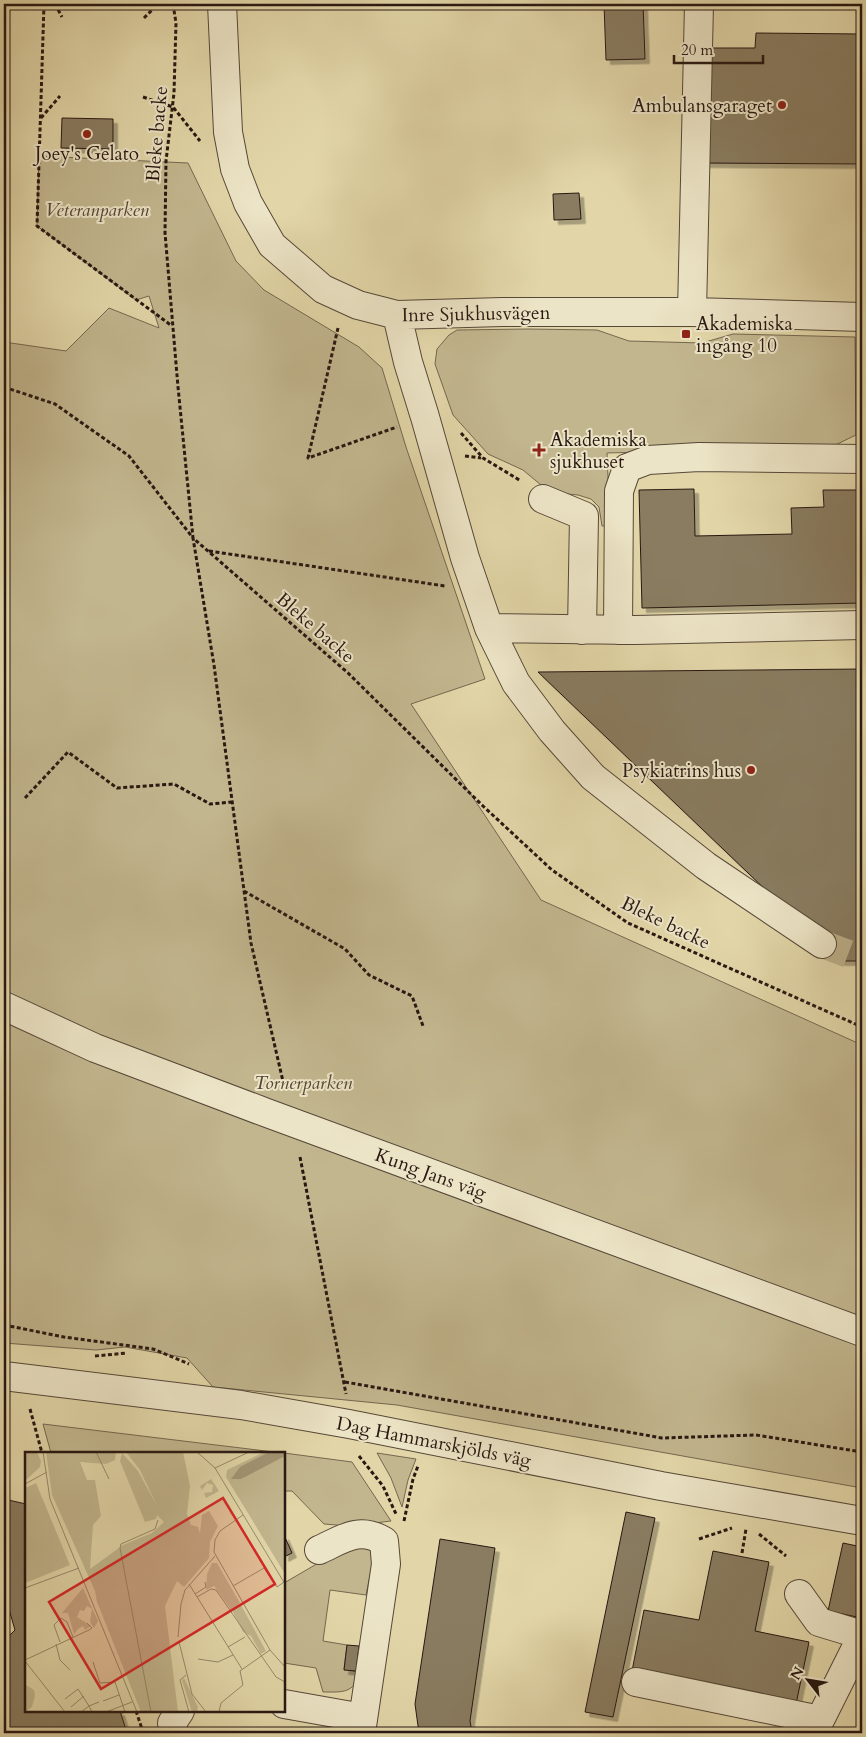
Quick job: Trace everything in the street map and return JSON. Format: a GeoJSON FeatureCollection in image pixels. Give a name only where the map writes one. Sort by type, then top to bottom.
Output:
{"type":"FeatureCollection","features":[{"type":"Feature","properties":{"kind":"street","name":"Inre Sjukhusvägen"},"geometry":{"type":"LineString","coordinates":[[222,4],[228,132],[236,169],[248,203],[272,244],[323,289],[358,305],[398,315],[502,312],[692,312],[862,317]]}},
{"type":"Feature","properties":{"kind":"street"},"geometry":{"type":"LineString","coordinates":[[692,312],[699,4]]}},
{"type":"Feature","properties":{"kind":"street"},"geometry":{"type":"LineString","coordinates":[[398,315],[408,362],[465,558],[489,628],[516,683],[552,731],[593,777],[706,866],[822,944]]}},
{"type":"Feature","properties":{"kind":"street"},"geometry":{"type":"LineString","coordinates":[[627,630],[619,492],[627,468],[648,460],[699,457],[862,459]]}},
{"type":"Feature","properties":{"kind":"street"},"geometry":{"type":"LineString","coordinates":[[534,491],[584,516],[582,630]]}},
{"type":"Feature","properties":{"kind":"street"},"geometry":{"type":"LineString","coordinates":[[489,628],[627,630],[862,625]]}},
{"type":"Feature","properties":{"kind":"street","name":"Kung Jans väg"},"geometry":{"type":"LineString","coordinates":[[4,1006],[95,1048],[293,1123],[862,1332]]}},
{"type":"Feature","properties":{"kind":"street","name":"Dag Hammarskjölds väg"},"geometry":{"type":"LineString","coordinates":[[4,1376],[241,1405],[349,1424],[661,1486],[862,1521]]}},
{"type":"Feature","properties":{"kind":"street"},"geometry":{"type":"LineString","coordinates":[[285,1704],[362,1726],[386,1564],[384,1541],[375,1535],[355,1534],[319,1550]]}},
{"type":"Feature","properties":{"kind":"street"},"geometry":{"type":"LineString","coordinates":[[636,1682],[820,1720],[862,1635],[819,1622],[799,1594]]}},
{"type":"Feature","properties":{"kind":"street"},"geometry":{"type":"LineString","coordinates":[[174,1733],[172,1723],[179,1712]]}},
{"type":"Feature","properties":{"kind":"path"},"geometry":{"type":"LineString","coordinates":[[44,4],[37,226],[173,326]]}},
{"type":"Feature","properties":{"kind":"path"},"geometry":{"type":"LineString","coordinates":[[56,4],[62,17]]}},
{"type":"Feature","properties":{"kind":"path"},"geometry":{"type":"LineString","coordinates":[[144,18],[158,4]]}},
{"type":"Feature","properties":{"kind":"path","name":"Bleke backe"},"geometry":{"type":"LineString","coordinates":[[173,4],[176,23],[173,107],[166,161],[165,233],[193,538],[348,673],[483,806],[552,870],[628,923],[862,1026]]}},
{"type":"Feature","properties":{"kind":"path"},"geometry":{"type":"LineString","coordinates":[[40,119],[60,96]]}},
{"type":"Feature","properties":{"kind":"path"},"geometry":{"type":"LineString","coordinates":[[143,97],[173,107],[204,146]]}},
{"type":"Feature","properties":{"kind":"path"},"geometry":{"type":"LineString","coordinates":[[339,322],[308,458],[399,426]]}},
{"type":"Feature","properties":{"kind":"path"},"geometry":{"type":"LineString","coordinates":[[4,387],[55,404],[129,456],[193,538],[214,665],[251,943],[293,1123],[345,1382],[349,1424]]}},
{"type":"Feature","properties":{"kind":"path"},"geometry":{"type":"LineString","coordinates":[[459,430],[483,458],[534,491]]}},
{"type":"Feature","properties":{"kind":"path"},"geometry":{"type":"LineString","coordinates":[[457,455],[483,458]]}},
{"type":"Feature","properties":{"kind":"path"},"geometry":{"type":"LineString","coordinates":[[208,551],[453,587]]}},
{"type":"Feature","properties":{"kind":"path"},"geometry":{"type":"LineString","coordinates":[[26,798],[68,752],[117,788],[174,784],[210,804],[232,802]]}},
{"type":"Feature","properties":{"kind":"path"},"geometry":{"type":"LineString","coordinates":[[244,891],[345,949],[369,975],[412,996],[423,1026]]}},
{"type":"Feature","properties":{"kind":"path"},"geometry":{"type":"LineString","coordinates":[[4,1326],[64,1337],[153,1349],[189,1364]]}},
{"type":"Feature","properties":{"kind":"path"},"geometry":{"type":"LineString","coordinates":[[345,1382],[662,1438],[756,1434],[862,1452]]}},
{"type":"Feature","properties":{"kind":"path"},"geometry":{"type":"LineString","coordinates":[[30,1409],[42,1452]]}},
{"type":"Feature","properties":{"kind":"path"},"geometry":{"type":"LineString","coordinates":[[403,1526],[413,1480],[421,1461]]}},
{"type":"Feature","properties":{"kind":"path"},"geometry":{"type":"LineString","coordinates":[[742,1553],[747,1524],[786,1556]]}},
{"type":"Feature","properties":{"kind":"path"},"geometry":{"type":"LineString","coordinates":[[699,1538],[738,1527]]}},
{"type":"Feature","properties":{"kind":"path"},"geometry":{"type":"LineString","coordinates":[[136,1712],[143,1733]]}},
{"type":"Feature","properties":{"kind":"green space","name":"Tornerparken"},"geometry":{"type":"Polygon","coordinates":[[[39,156],[188,163],[236,261],[264,290],[359,347],[382,368],[406,447],[485,679],[411,704],[541,900],[862,1045],[862,1488],[397,1405],[213,1387],[187,1358],[125,1347],[96,1350],[4,1343],[4,342],[66,351],[109,308],[159,328],[149,296],[136,300],[37,226],[39,156]]]}},
{"type":"Feature","properties":{"kind":"green space"},"geometry":{"type":"Polygon","coordinates":[[[457,330],[597,330],[629,341],[702,343],[733,334],[855,337],[856,435],[831,447],[607,453],[610,526],[602,526],[599,507],[591,499],[578,495],[558,493],[541,485],[523,470],[488,454],[453,415],[435,364],[437,349],[449,335],[457,330]]]}},
{"type":"Feature","properties":{"kind":"green space"},"geometry":{"type":"Polygon","coordinates":[[[43,1424],[274,1452],[243,1451],[51,1452],[43,1424]]]}},
{"type":"Feature","properties":{"kind":"green space"},"geometry":{"type":"Polygon","coordinates":[[[285,1453],[352,1462],[391,1521],[350,1526],[324,1524],[292,1491],[285,1491],[285,1453]]]}},
{"type":"Feature","properties":{"kind":"green space"},"geometry":{"type":"Polygon","coordinates":[[[377,1453],[416,1459],[408,1480],[402,1507],[391,1478],[377,1453]]]}},
{"type":"Feature","properties":{"kind":"green space"},"geometry":{"type":"Polygon","coordinates":[[[373,1546],[374,1556],[366,1595],[330,1590],[323,1641],[347,1645],[344,1669],[359,1672],[351,1688],[336,1692],[323,1692],[316,1668],[285,1663],[285,1582],[339,1551],[373,1546]]]}},
{"type":"Feature","properties":{"kind":"building"},"geometry":{"type":"Polygon","coordinates":[[[604,4],[643,4],[645,59],[606,60],[604,4]]]}},
{"type":"Feature","properties":{"kind":"building","name":"Ambulansgaraget"},"geometry":{"type":"Polygon","coordinates":[[[756,33],[862,34],[862,164],[702,163],[703,48],[755,48],[756,33]]]}},
{"type":"Feature","properties":{"kind":"building","name":"Joey's Gelato"},"geometry":{"type":"Polygon","coordinates":[[[62,118],[113,119],[113,149],[61,148],[62,118]]]}},
{"type":"Feature","properties":{"kind":"building"},"geometry":{"type":"Polygon","coordinates":[[[579,193],[581,219],[554,220],[553,194],[579,193]]]}},
{"type":"Feature","properties":{"kind":"building"},"geometry":{"type":"Polygon","coordinates":[[[694,489],[695,536],[792,534],[791,508],[824,507],[823,490],[862,490],[862,603],[642,608],[639,490],[694,489]]]}},
{"type":"Feature","properties":{"kind":"building","name":"Psykiatrins hus"},"geometry":{"type":"Polygon","coordinates":[[[862,669],[862,961],[840,961],[538,672],[862,669]]]}},
{"type":"Feature","properties":{"kind":"building"},"geometry":{"type":"Polygon","coordinates":[[[4,1499],[25,1504],[25,1712],[120,1712],[127,1733],[4,1733],[4,1641],[15,1630],[4,1592],[4,1499]]]}},
{"type":"Feature","properties":{"kind":"building"},"geometry":{"type":"Polygon","coordinates":[[[626,1512],[655,1518],[613,1717],[585,1712],[626,1512]]]}},
{"type":"Feature","properties":{"kind":"building"},"geometry":{"type":"Polygon","coordinates":[[[285,1537],[292,1553],[285,1556],[285,1537]]]}},
{"type":"Feature","properties":{"kind":"building"},"geometry":{"type":"Polygon","coordinates":[[[440,1539],[495,1548],[470,1721],[472,1733],[419,1733],[415,1704],[440,1539]]]}},
{"type":"Feature","properties":{"kind":"building"},"geometry":{"type":"Polygon","coordinates":[[[843,1543],[862,1547],[862,1618],[828,1611],[843,1543]]]}},
{"type":"Feature","properties":{"kind":"building"},"geometry":{"type":"Polygon","coordinates":[[[713,1551],[769,1562],[755,1631],[809,1642],[796,1704],[632,1671],[644,1610],[699,1620],[713,1551]]]}},
{"type":"Feature","properties":{"kind":"building"},"geometry":{"type":"Polygon","coordinates":[[[347,1645],[359,1646],[356,1671],[344,1670],[347,1645]]]}},
{"type":"Feature","properties":{"kind":"tunnel"},"geometry":{"type":"LineString","coordinates":[[822,944],[862,959]]}},
{"type":"Feature","properties":{"kind":"place","name":"Ambulansgaraget"},"geometry":{"type":"Point","coordinates":[782,105]}},
{"type":"Feature","properties":{"kind":"place","name":"Joey's Gelato"},"geometry":{"type":"Point","coordinates":[87,134]}},
{"type":"Feature","properties":{"kind":"place","name":"Akademiska ingång 10"},"geometry":{"type":"Point","coordinates":[686,334]}},
{"type":"Feature","properties":{"kind":"place","name":"Akademiska sjukhuset"},"geometry":{"type":"Point","coordinates":[539,450]}},
{"type":"Feature","properties":{"kind":"place","name":"Psykiatrins hus"},"geometry":{"type":"Point","coordinates":[751,770]}},
{"type":"Feature","properties":{"kind":"park label","name":"Veteranparken"},"geometry":{"type":"Point","coordinates":[97,209]}}]}
